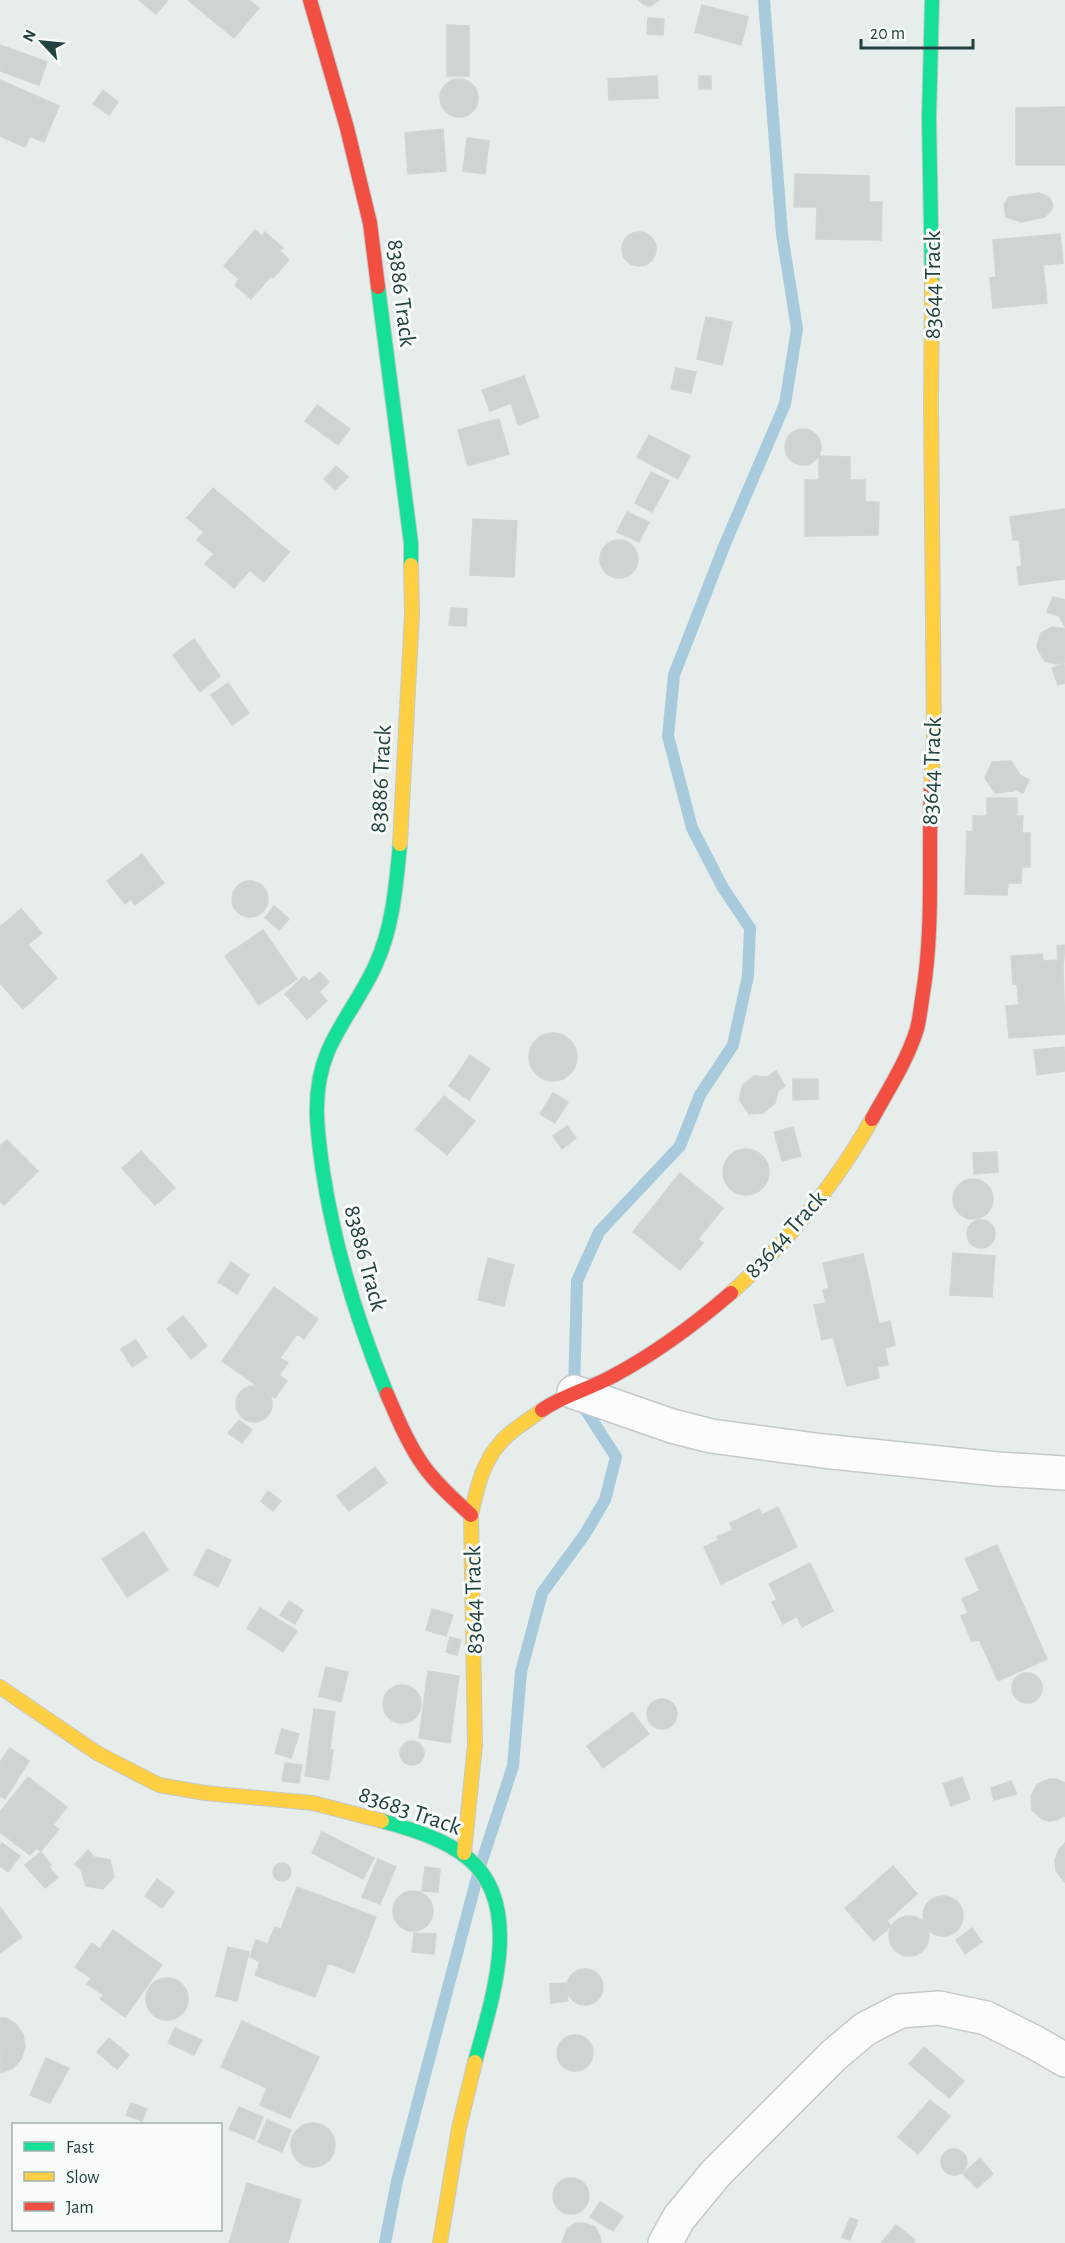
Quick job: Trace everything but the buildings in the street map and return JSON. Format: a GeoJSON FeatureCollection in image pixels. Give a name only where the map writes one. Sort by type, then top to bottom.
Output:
{"type":"FeatureCollection","features":[{"type":"Feature","properties":{"kind":"street","name":"83886 Track"},"geometry":{"type":"LineString","coordinates":[[310,0],[343,112],[370,223],[411,543],[412,614],[394,906],[377,963],[328,1051],[317,1087],[317,1128],[329,1211],[362,1332],[396,1415],[423,1464],[446,1492],[471,1515]]}},
{"type":"Feature","properties":{"kind":"street","name":"83644 Track"},"geometry":{"type":"LineString","coordinates":[[464,1854],[476,1745],[471,1515],[486,1462],[502,1440],[552,1403],[612,1377],[661,1348],[695,1324],[784,1241],[832,1181],[869,1125],[901,1067],[917,1028],[928,962],[931,899],[929,830],[934,738],[931,405],[933,242],[929,118],[932,0]]}},
{"type":"Feature","properties":{"kind":"street"},"geometry":{"type":"LineString","coordinates":[[574,1392],[672,1426],[711,1436],[823,1451],[998,1469],[1065,1473]]}},
{"type":"Feature","properties":{"kind":"street","name":"83683 Track"},"geometry":{"type":"LineString","coordinates":[[0,1687],[98,1755],[161,1786],[206,1793],[314,1803],[402,1826],[439,1839],[464,1854],[494,1890],[499,1913],[500,1936],[495,1973],[462,2114],[440,2243]]}},
{"type":"Feature","properties":{"kind":"street"},"geometry":{"type":"LineString","coordinates":[[665,2243],[679,2218],[716,2173],[834,2055],[865,2029],[900,2011],[939,2008],[986,2019],[1065,2060]]}},
{"type":"Feature","properties":{"kind":"waterway"},"geometry":{"type":"LineString","coordinates":[[385,2243],[397,2181],[479,1870],[513,1766],[521,1672],[542,1593],[585,1534],[605,1500],[616,1457],[574,1392],[577,1281],[599,1232],[680,1146],[700,1095],[733,1045],[748,976],[750,928],[723,888],[692,828],[668,736],[674,675],[725,544],[785,404],[797,329],[782,234],[764,0]]}},
{"type":"Feature","properties":{"kind":"traffic: fast"},"geometry":{"type":"LineString","coordinates":[[932,0],[929,118],[932,283]]}},
{"type":"Feature","properties":{"kind":"traffic: fast"},"geometry":{"type":"LineString","coordinates":[[378,287],[411,543],[411,565]]}},
{"type":"Feature","properties":{"kind":"traffic: fast"},"geometry":{"type":"LineString","coordinates":[[387,1394],[357,1312],[334,1229],[319,1141],[317,1096],[328,1051],[371,975],[382,950],[393,906],[400,844]]}},
{"type":"Feature","properties":{"kind":"traffic: fast"},"geometry":{"type":"LineString","coordinates":[[382,1821],[427,1836],[460,1852],[486,1879],[496,1903],[500,1929],[499,1956],[489,2012],[475,2062]]}},
{"type":"Feature","properties":{"kind":"traffic: slow"},"geometry":{"type":"LineString","coordinates":[[931,787],[934,738],[932,283]]}},
{"type":"Feature","properties":{"kind":"traffic: slow"},"geometry":{"type":"LineString","coordinates":[[400,844],[412,614],[411,565]]}},
{"type":"Feature","properties":{"kind":"traffic: slow"},"geometry":{"type":"LineString","coordinates":[[731,1293],[809,1212],[843,1167],[872,1119]]}},
{"type":"Feature","properties":{"kind":"traffic: slow"},"geometry":{"type":"LineString","coordinates":[[464,1853],[475,1745],[471,1515],[481,1476],[489,1458],[510,1433],[542,1410]]}},
{"type":"Feature","properties":{"kind":"traffic: slow"},"geometry":{"type":"LineString","coordinates":[[0,1687],[97,1753],[159,1785],[205,1793],[313,1803],[382,1821]]}},
{"type":"Feature","properties":{"kind":"traffic: slow"},"geometry":{"type":"LineString","coordinates":[[440,2243],[459,2128],[475,2062]]}},
{"type":"Feature","properties":{"kind":"traffic: jam"},"geometry":{"type":"LineString","coordinates":[[310,0],[347,128],[370,223],[378,287]]}},
{"type":"Feature","properties":{"kind":"traffic: jam"},"geometry":{"type":"LineString","coordinates":[[872,1119],[908,1052],[919,1020],[928,942],[931,787]]}},
{"type":"Feature","properties":{"kind":"traffic: jam"},"geometry":{"type":"LineString","coordinates":[[542,1410],[559,1400],[604,1381],[644,1358],[689,1327],[731,1293]]}},
{"type":"Feature","properties":{"kind":"traffic: jam"},"geometry":{"type":"LineString","coordinates":[[387,1394],[423,1465],[439,1485],[471,1515]]}}]}
